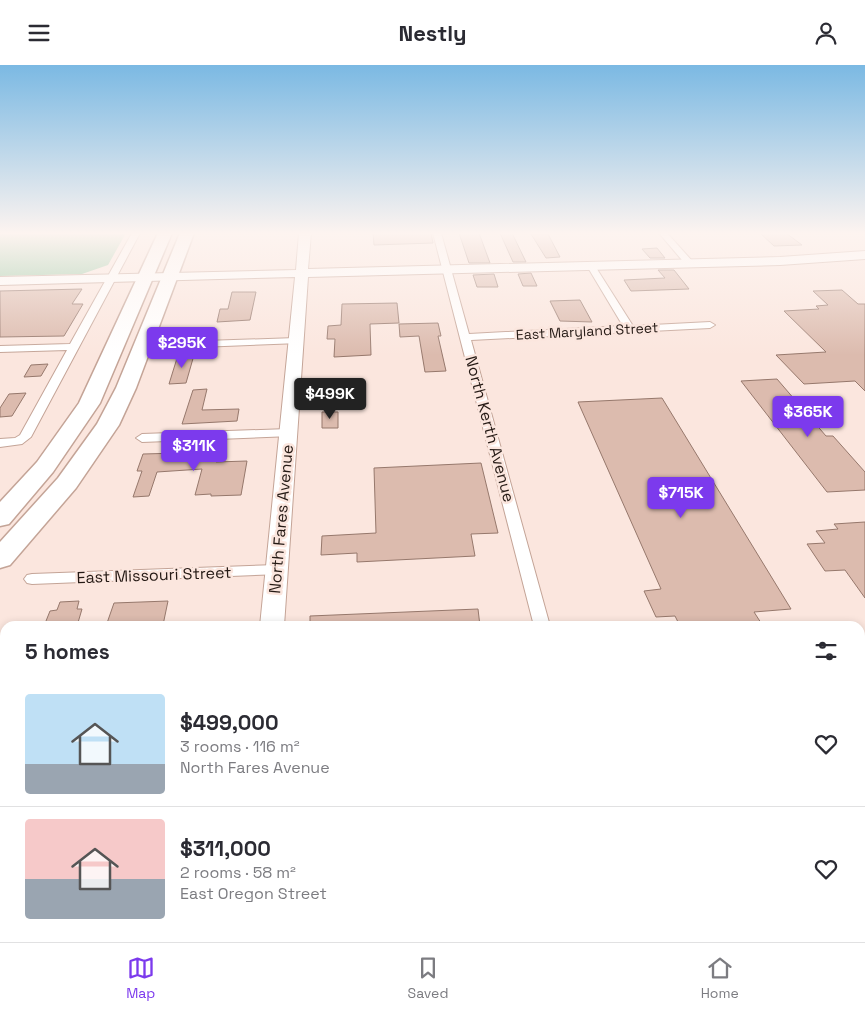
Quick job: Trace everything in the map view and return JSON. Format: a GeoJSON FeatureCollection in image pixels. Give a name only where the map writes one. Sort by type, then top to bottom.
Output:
{"type":"FeatureCollection","features":[{"type":"Feature","properties":{"kind":"highway"},"geometry":{"type":"LineString","coordinates":[[0,518],[51,459],[88,403],[147,274]]}},
{"type":"Feature","properties":{"kind":"highway"},"geometry":{"type":"LineString","coordinates":[[0,559],[67,483],[108,425],[126,388],[171,274]]}},
{"type":"Feature","properties":{"kind":"street"},"geometry":{"type":"LineString","coordinates":[[0,443],[18,441],[25,437],[113,274]]}},
{"type":"Feature","properties":{"kind":"street"},"geometry":{"type":"LineString","coordinates":[[0,281],[300,274]]}},
{"type":"Feature","properties":{"kind":"street","name":"North Fares Avenue"},"geometry":{"type":"LineString","coordinates":[[272,621],[300,274]]}},
{"type":"Feature","properties":{"kind":"street","name":"North Kerth Avenue"},"geometry":{"type":"LineString","coordinates":[[448,274],[541,621]]}},
{"type":"Feature","properties":{"kind":"street"},"geometry":{"type":"LineString","coordinates":[[597,274],[630,329]]}},
{"type":"Feature","properties":{"kind":"street","name":"East Maryland Street"},"geometry":{"type":"LineString","coordinates":[[465,337],[710,325]]}},
{"type":"Feature","properties":{"kind":"street"},"geometry":{"type":"LineString","coordinates":[[174,345],[296,341]]}},
{"type":"Feature","properties":{"kind":"street"},"geometry":{"type":"LineString","coordinates":[[0,349],[75,347]]}},
{"type":"Feature","properties":{"kind":"street"},"geometry":{"type":"LineString","coordinates":[[142,438],[288,433]]}},
{"type":"Feature","properties":{"kind":"street","name":"East Missouri Street"},"geometry":{"type":"LineString","coordinates":[[32,579],[277,570]]}},
{"type":"Feature","properties":{"kind":"green space"},"geometry":{"type":"Polygon","coordinates":[[[0,274],[82,274],[82,274],[0,276],[0,274]]]}},
{"type":"Feature","properties":{"kind":"building"},"geometry":{"type":"Polygon","coordinates":[[[494,274],[498,287],[477,287],[473,275],[494,274]]]}},
{"type":"Feature","properties":{"kind":"building"},"geometry":{"type":"Polygon","coordinates":[[[518,274],[531,274],[537,286],[523,286],[518,274]]]}},
{"type":"Feature","properties":{"kind":"building"},"geometry":{"type":"Polygon","coordinates":[[[661,274],[677,274],[689,289],[631,291],[624,280],[665,278],[661,274]]]}},
{"type":"Feature","properties":{"kind":"building"},"geometry":{"type":"Polygon","coordinates":[[[82,289],[72,304],[83,304],[64,336],[0,337],[0,291],[82,289]]]}},
{"type":"Feature","properties":{"kind":"building"},"geometry":{"type":"Polygon","coordinates":[[[842,290],[858,304],[865,304],[865,391],[855,381],[804,384],[776,355],[826,352],[784,311],[819,309],[816,306],[828,305],[813,291],[842,290]]]}},
{"type":"Feature","properties":{"kind":"building"},"geometry":{"type":"Polygon","coordinates":[[[232,292],[256,292],[250,320],[217,322],[220,309],[228,309],[232,292]]]}},
{"type":"Feature","properties":{"kind":"building"},"geometry":{"type":"Polygon","coordinates":[[[580,300],[592,322],[560,321],[550,301],[580,300]]]}},
{"type":"Feature","properties":{"kind":"building"},"geometry":{"type":"Polygon","coordinates":[[[397,303],[399,323],[370,324],[371,355],[334,357],[335,339],[327,339],[328,326],[341,325],[342,304],[397,303]]]}},
{"type":"Feature","properties":{"kind":"building"},"geometry":{"type":"Polygon","coordinates":[[[438,323],[441,336],[438,336],[446,371],[425,372],[419,336],[400,337],[399,324],[438,323]]]}},
{"type":"Feature","properties":{"kind":"building"},"geometry":{"type":"Polygon","coordinates":[[[178,355],[194,355],[186,383],[169,384],[178,355]]]}},
{"type":"Feature","properties":{"kind":"building"},"geometry":{"type":"Polygon","coordinates":[[[48,364],[41,376],[24,377],[31,365],[48,364]]]}},
{"type":"Feature","properties":{"kind":"building"},"geometry":{"type":"Polygon","coordinates":[[[777,379],[826,436],[833,436],[865,472],[865,490],[827,492],[741,381],[777,379]]]}},
{"type":"Feature","properties":{"kind":"building"},"geometry":{"type":"Polygon","coordinates":[[[207,389],[202,410],[239,409],[237,421],[182,424],[193,390],[207,389]]]}},
{"type":"Feature","properties":{"kind":"building"},"geometry":{"type":"Polygon","coordinates":[[[26,393],[12,416],[0,417],[0,408],[9,394],[26,393]]]}},
{"type":"Feature","properties":{"kind":"building"},"geometry":{"type":"Polygon","coordinates":[[[662,398],[791,609],[754,612],[760,621],[678,621],[675,616],[656,617],[644,591],[661,589],[578,402],[662,398]]]}},
{"type":"Feature","properties":{"kind":"building"},"geometry":{"type":"Polygon","coordinates":[[[322,412],[338,412],[338,428],[322,428],[322,412]]]}},
{"type":"Feature","properties":{"kind":"building"},"geometry":{"type":"Polygon","coordinates":[[[218,452],[216,462],[247,461],[241,495],[195,495],[202,469],[157,472],[149,496],[133,497],[142,471],[137,471],[143,454],[218,452]]]}},
{"type":"Feature","properties":{"kind":"building"},"geometry":{"type":"Polygon","coordinates":[[[481,463],[498,533],[471,534],[475,556],[357,562],[357,553],[321,555],[322,536],[376,533],[374,468],[481,463]]]}},
{"type":"Feature","properties":{"kind":"building"},"geometry":{"type":"Polygon","coordinates":[[[865,522],[865,598],[845,570],[825,571],[807,544],[825,543],[816,531],[838,529],[834,524],[865,522]]]}},
{"type":"Feature","properties":{"kind":"building"},"geometry":{"type":"Polygon","coordinates":[[[79,601],[77,609],[82,609],[78,621],[46,621],[50,611],[57,610],[60,602],[79,601]]]}},
{"type":"Feature","properties":{"kind":"building"},"geometry":{"type":"Polygon","coordinates":[[[168,601],[164,621],[108,621],[114,603],[168,601]]]}},
{"type":"Feature","properties":{"kind":"building"},"geometry":{"type":"Polygon","coordinates":[[[478,609],[479,621],[310,621],[310,616],[478,609]]]}}]}
